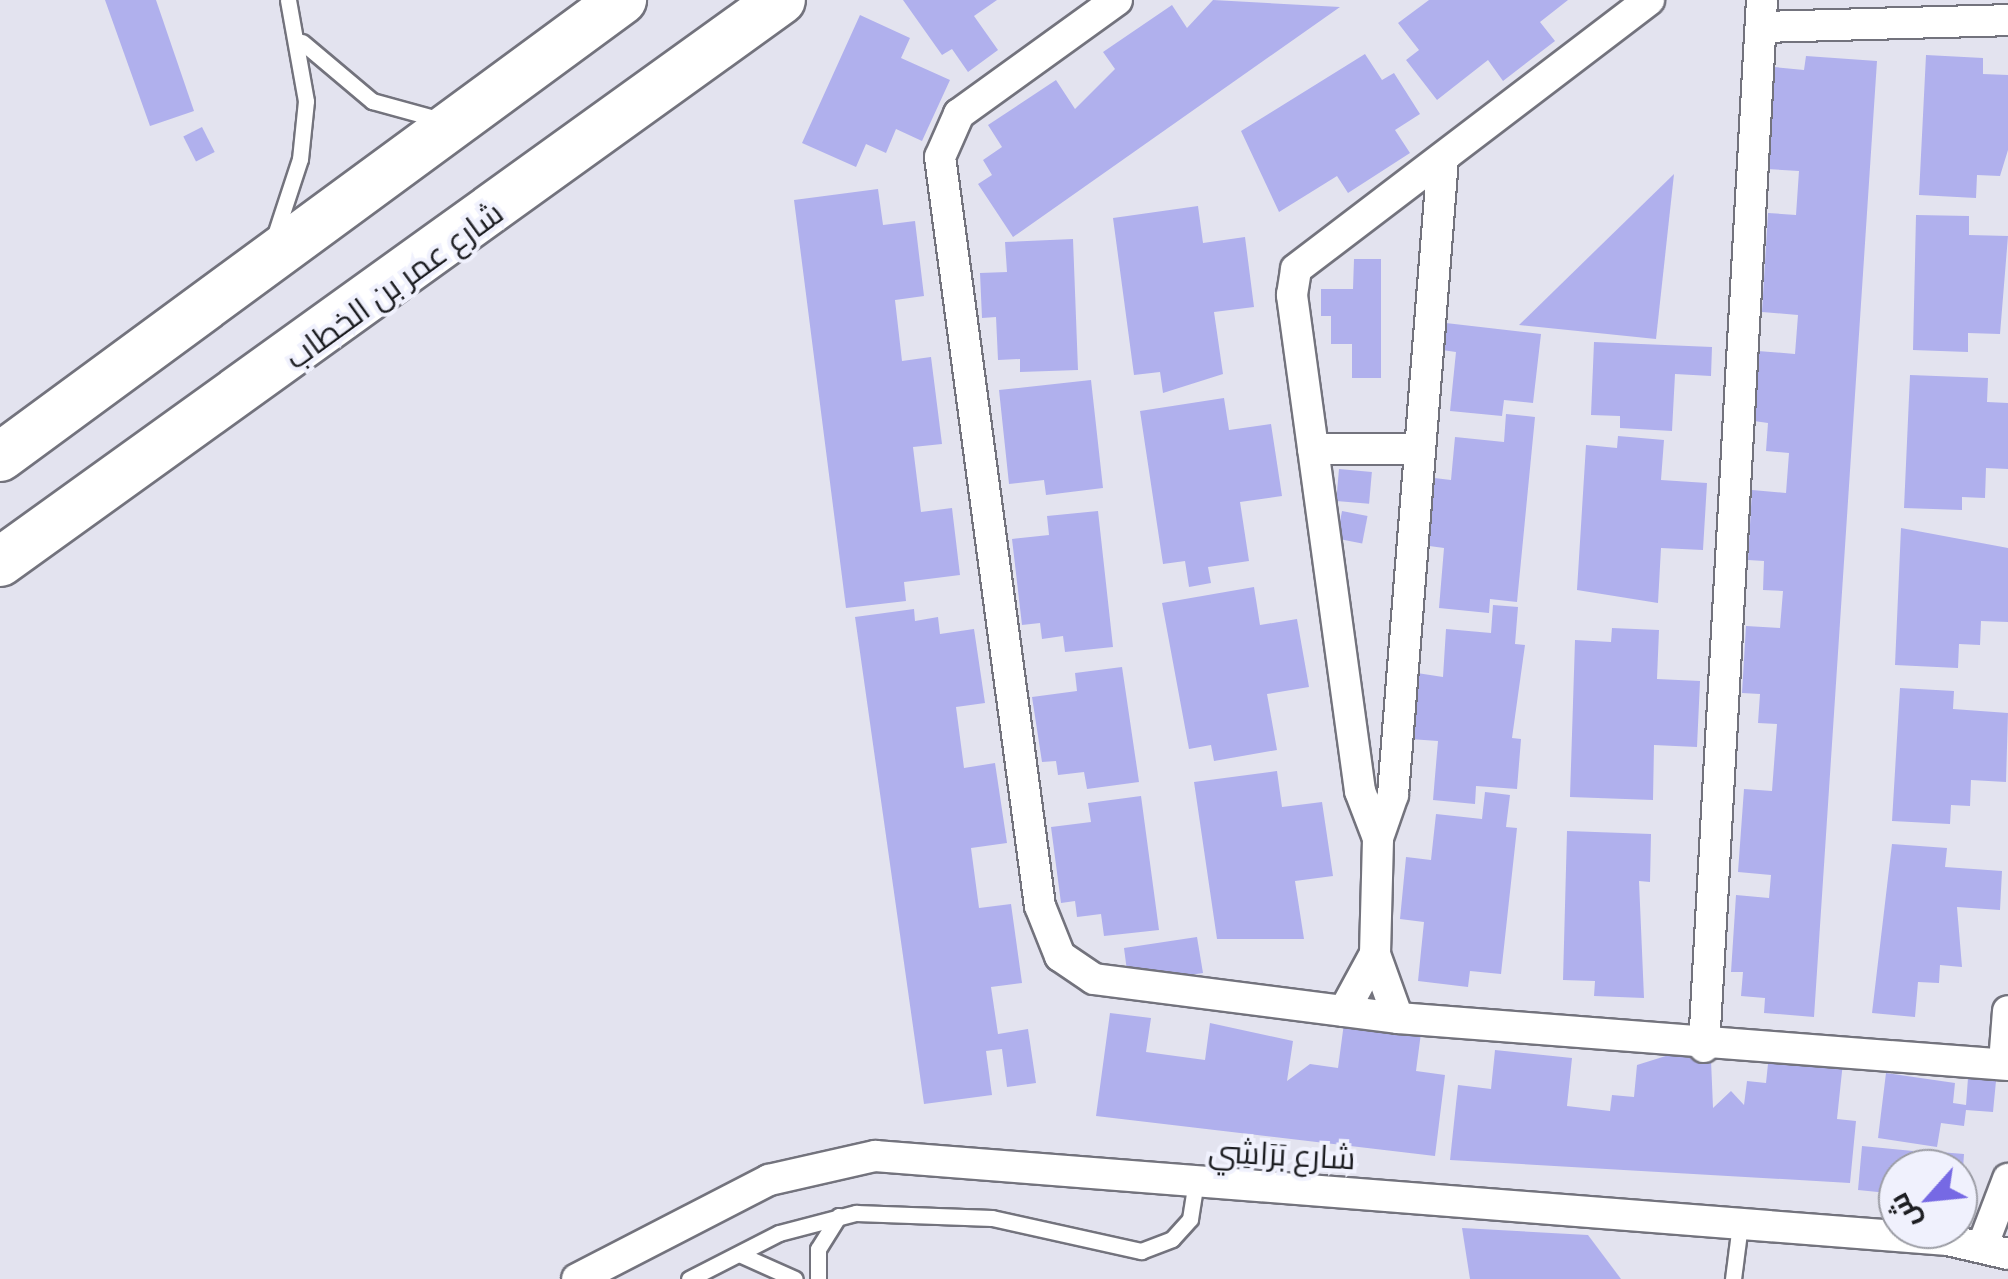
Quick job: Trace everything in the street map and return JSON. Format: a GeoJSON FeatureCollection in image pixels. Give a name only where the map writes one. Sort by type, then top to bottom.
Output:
{"type":"FeatureCollection","features":[{"type":"Feature","properties":{"kind":"main road"},"geometry":{"type":"LineString","coordinates":[[0,457],[622,0]]}},
{"type":"Feature","properties":{"kind":"main road","name":"شارع عمر بن الخطاب"},"geometry":{"type":"LineString","coordinates":[[0,562],[781,0]]}},
{"type":"Feature","properties":{"kind":"street"},"geometry":{"type":"LineString","coordinates":[[1116,0],[958,114],[940,157],[1040,906],[1060,956],[1094,979],[1398,1018],[1704,1046],[2006,1064],[2008,1011]]}},
{"type":"Feature","properties":{"kind":"street"},"geometry":{"type":"LineString","coordinates":[[1378,838],[1360,791],[1313,449],[1296,270],[1648,0]]}},
{"type":"Feature","properties":{"kind":"street"},"geometry":{"type":"LineString","coordinates":[[1704,1046],[1762,13],[2008,20]]}},
{"type":"Feature","properties":{"kind":"street"},"geometry":{"type":"LineString","coordinates":[[1398,1018],[1376,954],[1378,838],[1393,795],[1443,158]]}},
{"type":"Feature","properties":{"kind":"street"},"geometry":{"type":"LineString","coordinates":[[1313,449],[1420,449]]}},
{"type":"Feature","properties":{"kind":"street"},"geometry":{"type":"LineString","coordinates":[[1344,1011],[1376,954]]}},
{"type":"Feature","properties":{"kind":"street","name":"شارع بَرَاشِي"},"geometry":{"type":"LineString","coordinates":[[577,1279],[769,1180],[837,1161],[927,1158],[1196,1183],[1740,1224],[1995,1250]]}},
{"type":"Feature","properties":{"kind":"street"},"geometry":{"type":"LineString","coordinates":[[1995,1250],[2008,1179]]}},
{"type":"Feature","properties":{"kind":"lane"},"geometry":{"type":"LineString","coordinates":[[260,269],[300,159],[302,42],[288,0]]}},
{"type":"Feature","properties":{"kind":"lane"},"geometry":{"type":"LineString","coordinates":[[302,42],[372,101],[458,121]]}},
{"type":"Feature","properties":{"kind":"lane"},"geometry":{"type":"LineString","coordinates":[[689,1279],[739,1254],[839,1216],[950,1213],[1142,1251],[1172,1239],[1190,1219],[1196,1183]]}},
{"type":"Feature","properties":{"kind":"lane"},"geometry":{"type":"LineString","coordinates":[[818,1279],[818,1249],[839,1216]]}},
{"type":"Feature","properties":{"kind":"lane"},"geometry":{"type":"LineString","coordinates":[[1734,1279],[1740,1224]]}},
{"type":"Feature","properties":{"kind":"lane"},"geometry":{"type":"LineString","coordinates":[[739,1254],[795,1279]]}},
{"type":"Feature","properties":{"kind":"building"},"geometry":{"type":"Polygon","coordinates":[[[105,0],[156,0],[194,111],[150,126],[105,0]]]}},
{"type":"Feature","properties":{"kind":"building"},"geometry":{"type":"Polygon","coordinates":[[[903,0],[997,0],[974,16],[998,50],[968,72],[952,49],[942,55],[903,0]]]}},
{"type":"Feature","properties":{"kind":"building"},"geometry":{"type":"Polygon","coordinates":[[[1213,0],[1340,7],[1013,237],[978,184],[992,175],[983,160],[1002,147],[988,125],[1056,80],[1075,109],[1115,69],[1103,52],[1172,5],[1187,28],[1213,0]]]}},
{"type":"Feature","properties":{"kind":"building"},"geometry":{"type":"Polygon","coordinates":[[[1429,0],[1568,0],[1540,22],[1555,41],[1503,81],[1488,60],[1437,100],[1406,60],[1419,50],[1398,23],[1429,0]]]}},
{"type":"Feature","properties":{"kind":"building"},"geometry":{"type":"Polygon","coordinates":[[[860,15],[910,38],[901,58],[950,80],[922,141],[896,129],[886,153],[866,144],[856,167],[802,143],[860,15]]]}},
{"type":"Feature","properties":{"kind":"building"},"geometry":{"type":"Polygon","coordinates":[[[1365,54],[1382,80],[1394,73],[1420,114],[1395,130],[1410,153],[1348,193],[1337,176],[1279,212],[1241,131],[1365,54]]]}},
{"type":"Feature","properties":{"kind":"building"},"geometry":{"type":"Polygon","coordinates":[[[1926,55],[1983,58],[1983,74],[2008,75],[2008,150],[2000,176],[1977,175],[1976,198],[1919,195],[1926,55]]]}},
{"type":"Feature","properties":{"kind":"building"},"geometry":{"type":"Polygon","coordinates":[[[1806,56],[1877,61],[1814,1017],[1764,1013],[1765,998],[1741,996],[1743,972],[1731,972],[1736,895],[1769,898],[1771,875],[1738,872],[1744,789],[1772,791],[1777,724],[1758,723],[1760,694],[1742,693],[1746,626],[1780,628],[1783,591],[1763,590],[1764,561],[1748,560],[1752,490],[1786,493],[1789,453],[1766,451],[1768,423],[1754,421],[1758,351],[1795,354],[1798,315],[1762,312],[1768,213],[1796,215],[1799,171],[1767,169],[1774,67],[1804,70],[1806,56]]]}},
{"type":"Feature","properties":{"kind":"building"},"geometry":{"type":"Polygon","coordinates":[[[202,127],[215,152],[196,161],[183,137],[202,127]]]}},
{"type":"Feature","properties":{"kind":"building"},"geometry":{"type":"Polygon","coordinates":[[[1674,174],[1656,339],[1519,325],[1674,174]]]}},
{"type":"Feature","properties":{"kind":"building"},"geometry":{"type":"Polygon","coordinates":[[[878,189],[883,225],[915,221],[924,296],[895,300],[902,361],[931,357],[942,444],[913,447],[921,512],[952,508],[960,575],[904,582],[906,601],[846,608],[794,200],[878,189]]]}},
{"type":"Feature","properties":{"kind":"building"},"geometry":{"type":"Polygon","coordinates":[[[1198,206],[1203,243],[1245,237],[1254,307],[1214,312],[1223,374],[1163,393],[1160,372],[1134,375],[1113,218],[1198,206]]]}},
{"type":"Feature","properties":{"kind":"building"},"geometry":{"type":"Polygon","coordinates":[[[1916,215],[1969,216],[1969,235],[2008,236],[2000,334],[1968,333],[1968,352],[1913,350],[1916,215]]]}},
{"type":"Feature","properties":{"kind":"building"},"geometry":{"type":"Polygon","coordinates":[[[1073,239],[1078,370],[1020,372],[1020,359],[998,360],[996,317],[982,318],[980,273],[1007,272],[1005,242],[1073,239]]]}},
{"type":"Feature","properties":{"kind":"building"},"geometry":{"type":"Polygon","coordinates":[[[1354,259],[1381,259],[1381,378],[1352,378],[1352,344],[1331,344],[1331,316],[1321,316],[1321,289],[1353,289],[1354,259]]]}},
{"type":"Feature","properties":{"kind":"building"},"geometry":{"type":"Polygon","coordinates":[[[1437,322],[1541,334],[1533,403],[1504,400],[1502,416],[1450,411],[1456,352],[1435,349],[1437,322]]]}},
{"type":"Feature","properties":{"kind":"building"},"geometry":{"type":"Polygon","coordinates":[[[1594,342],[1712,347],[1711,376],[1675,374],[1672,431],[1620,428],[1620,416],[1591,415],[1594,342]]]}},
{"type":"Feature","properties":{"kind":"building"},"geometry":{"type":"Polygon","coordinates":[[[1910,375],[1988,378],[1987,402],[2008,403],[2008,469],[1986,468],[1985,498],[1962,497],[1962,510],[1904,508],[1910,375]]]}},
{"type":"Feature","properties":{"kind":"building"},"geometry":{"type":"Polygon","coordinates":[[[1091,380],[1103,488],[1046,495],[1044,480],[1009,484],[999,390],[1091,380]]]}},
{"type":"Feature","properties":{"kind":"building"},"geometry":{"type":"Polygon","coordinates":[[[1224,398],[1229,430],[1271,424],[1282,496],[1240,502],[1249,561],[1208,567],[1211,583],[1189,587],[1185,561],[1163,564],[1140,411],[1224,398]]]}},
{"type":"Feature","properties":{"kind":"building"},"geometry":{"type":"Polygon","coordinates":[[[1506,414],[1535,417],[1517,602],[1490,599],[1489,613],[1439,608],[1444,548],[1422,545],[1426,477],[1451,480],[1455,437],[1504,442],[1506,414]]]}},
{"type":"Feature","properties":{"kind":"building"},"geometry":{"type":"Polygon","coordinates":[[[1618,436],[1664,440],[1661,480],[1707,483],[1703,550],[1661,548],[1658,603],[1577,590],[1586,445],[1617,448],[1618,436]]]}},
{"type":"Feature","properties":{"kind":"building"},"geometry":{"type":"Polygon","coordinates":[[[1339,469],[1372,472],[1369,504],[1336,501],[1339,469]]]}},
{"type":"Feature","properties":{"kind":"building"},"geometry":{"type":"Polygon","coordinates":[[[1098,511],[1113,647],[1065,652],[1063,636],[1042,639],[1040,623],[1022,625],[1012,539],[1049,535],[1047,516],[1098,511]]]}},
{"type":"Feature","properties":{"kind":"building"},"geometry":{"type":"Polygon","coordinates":[[[1342,511],[1368,516],[1362,543],[1337,538],[1342,511]]]}},
{"type":"Feature","properties":{"kind":"building"},"geometry":{"type":"Polygon","coordinates":[[[1901,528],[2008,548],[2008,622],[1981,621],[1980,645],[1959,644],[1958,668],[1895,665],[1901,528]]]}},
{"type":"Feature","properties":{"kind":"building"},"geometry":{"type":"Polygon","coordinates":[[[1254,587],[1260,625],[1297,619],[1309,687],[1267,694],[1277,750],[1214,761],[1211,745],[1189,749],[1162,603],[1254,587]]]}},
{"type":"Feature","properties":{"kind":"building"},"geometry":{"type":"Polygon","coordinates":[[[1493,605],[1518,607],[1515,644],[1525,645],[1512,738],[1521,739],[1517,789],[1476,786],[1475,804],[1433,800],[1438,741],[1410,739],[1417,673],[1443,677],[1446,629],[1491,633],[1493,605]]]}},
{"type":"Feature","properties":{"kind":"building"},"geometry":{"type":"Polygon","coordinates":[[[914,609],[915,621],[938,617],[940,634],[974,629],[985,703],[956,707],[964,768],[995,763],[1007,843],[971,848],[979,908],[1011,904],[1022,983],[991,987],[998,1034],[1028,1029],[1036,1083],[1007,1087],[1002,1049],[986,1051],[992,1095],[924,1104],[855,617],[914,609]]]}},
{"type":"Feature","properties":{"kind":"building"},"geometry":{"type":"Polygon","coordinates":[[[1612,628],[1659,630],[1657,679],[1700,681],[1697,747],[1654,745],[1653,800],[1570,797],[1575,640],[1611,642],[1612,628]]]}},
{"type":"Feature","properties":{"kind":"building"},"geometry":{"type":"Polygon","coordinates":[[[1122,667],[1139,782],[1087,789],[1084,772],[1058,775],[1056,761],[1042,762],[1032,697],[1077,691],[1075,673],[1122,667]]]}},
{"type":"Feature","properties":{"kind":"building"},"geometry":{"type":"Polygon","coordinates":[[[1900,688],[1954,691],[1953,709],[2008,713],[2006,782],[1971,780],[1970,806],[1951,805],[1950,824],[1892,821],[1900,688]]]}},
{"type":"Feature","properties":{"kind":"building"},"geometry":{"type":"Polygon","coordinates":[[[1277,771],[1282,807],[1322,802],[1333,876],[1295,881],[1304,939],[1217,939],[1194,782],[1277,771]]]}},
{"type":"Feature","properties":{"kind":"building"},"geometry":{"type":"Polygon","coordinates":[[[1485,792],[1510,795],[1506,827],[1517,828],[1501,974],[1470,971],[1468,987],[1418,981],[1424,922],[1400,919],[1406,857],[1431,860],[1436,814],[1482,819],[1485,792]]]}},
{"type":"Feature","properties":{"kind":"building"},"geometry":{"type":"Polygon","coordinates":[[[1141,796],[1159,930],[1104,936],[1101,914],[1077,917],[1075,901],[1061,903],[1051,827],[1091,822],[1088,803],[1141,796]]]}},
{"type":"Feature","properties":{"kind":"building"},"geometry":{"type":"Polygon","coordinates":[[[1567,831],[1651,834],[1650,882],[1639,881],[1644,998],[1594,996],[1595,981],[1563,980],[1567,831]]]}},
{"type":"Feature","properties":{"kind":"building"},"geometry":{"type":"Polygon","coordinates":[[[1892,844],[1947,848],[1945,867],[2002,871],[2000,910],[1957,907],[1962,967],[1940,965],[1939,983],[1918,982],[1915,1017],[1872,1013],[1892,844]]]}},
{"type":"Feature","properties":{"kind":"building"},"geometry":{"type":"Polygon","coordinates":[[[1197,937],[1203,973],[1145,982],[1143,969],[1127,971],[1124,948],[1197,937]]]}},
{"type":"Feature","properties":{"kind":"building"},"geometry":{"type":"Polygon","coordinates":[[[1110,1013],[1151,1018],[1146,1052],[1205,1060],[1210,1023],[1293,1041],[1287,1081],[1310,1064],[1338,1068],[1344,1023],[1421,1033],[1416,1071],[1445,1075],[1435,1156],[1096,1116],[1110,1013]]]}},
{"type":"Feature","properties":{"kind":"building"},"geometry":{"type":"Polygon","coordinates":[[[1495,1050],[1572,1058],[1567,1106],[1610,1111],[1612,1095],[1634,1097],[1637,1065],[1669,1055],[1711,1060],[1713,1108],[1731,1091],[1744,1105],[1747,1081],[1766,1083],[1769,1054],[1843,1062],[1837,1119],[1856,1121],[1850,1183],[1450,1160],[1458,1085],[1491,1089],[1495,1050]]]}},
{"type":"Feature","properties":{"kind":"building"},"geometry":{"type":"Polygon","coordinates":[[[1886,1073],[1955,1083],[1953,1103],[1966,1105],[1968,1078],[1996,1081],[1993,1112],[1966,1110],[1964,1126],[1941,1123],[1937,1147],[1878,1138],[1886,1073]]]}},
{"type":"Feature","properties":{"kind":"building"},"geometry":{"type":"Polygon","coordinates":[[[1862,1146],[1893,1149],[1878,1149],[1878,1192],[1858,1190],[1862,1146]]]}},
{"type":"Feature","properties":{"kind":"building"},"geometry":{"type":"Polygon","coordinates":[[[1462,1228],[1588,1235],[1621,1279],[1470,1279],[1462,1228]]]}}]}
